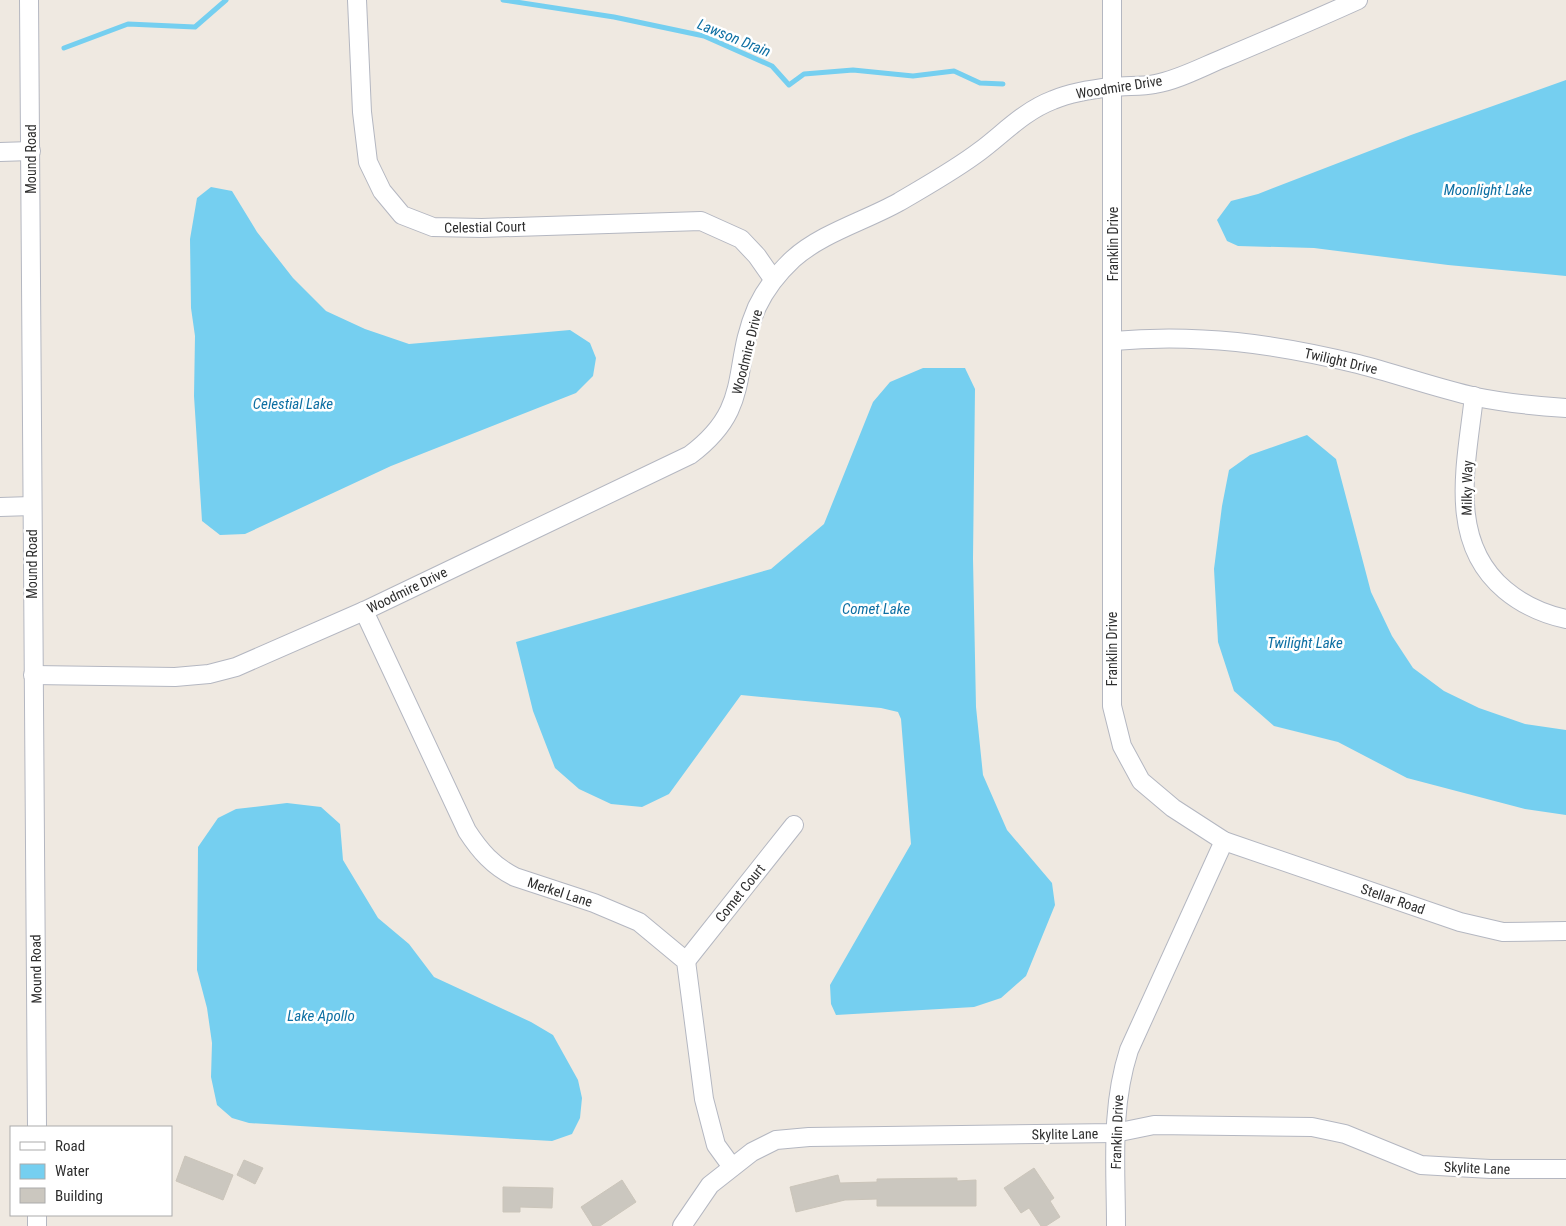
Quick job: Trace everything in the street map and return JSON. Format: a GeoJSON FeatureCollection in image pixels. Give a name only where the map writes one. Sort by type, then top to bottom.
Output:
{"type":"FeatureCollection","features":[{"type":"Feature","properties":{"kind":"street","name":"Mound Road"},"geometry":{"type":"LineString","coordinates":[[30,0],[37,1126]]}},
{"type":"Feature","properties":{"kind":"street","name":"Celestial Court"},"geometry":{"type":"LineString","coordinates":[[357,0],[362,112],[368,162],[382,191],[402,215],[433,227],[482,228],[663,220],[702,221],[741,239],[757,256],[773,278]]}},
{"type":"Feature","properties":{"kind":"street","name":"Franklin Drive"},"geometry":{"type":"LineString","coordinates":[[1112,0],[1112,706],[1122,746],[1141,781],[1173,808],[1224,841],[1129,1050],[1116,1097],[1116,1226]]}},
{"type":"Feature","properties":{"kind":"street","name":"Woodmire Drive"},"geometry":{"type":"LineString","coordinates":[[33,675],[175,677],[209,674],[254,659],[364,611],[690,455],[707,442],[719,429],[737,395],[749,332],[757,306],[773,278],[796,257],[818,242],[898,202],[948,172],[980,151],[1027,113],[1053,100],[1112,86],[1155,84],[1165,81],[1202,68],[1358,0]]}},
{"type":"Feature","properties":{"kind":"street"},"geometry":{"type":"LineString","coordinates":[[0,152],[31,151]]}},
{"type":"Feature","properties":{"kind":"street","name":"Twilight Drive"},"geometry":{"type":"LineString","coordinates":[[1113,340],[1160,336],[1228,340],[1283,348],[1358,364],[1474,396],[1524,405],[1566,408]]}},
{"type":"Feature","properties":{"kind":"street","name":"Milky Way"},"geometry":{"type":"LineString","coordinates":[[1474,396],[1464,494],[1466,521],[1472,544],[1482,564],[1497,583],[1519,601],[1549,616],[1566,619]]}},
{"type":"Feature","properties":{"kind":"street"},"geometry":{"type":"LineString","coordinates":[[0,507],[32,506]]}},
{"type":"Feature","properties":{"kind":"street","name":"Merkel Lane"},"geometry":{"type":"LineString","coordinates":[[364,611],[467,831],[479,849],[503,871],[515,877],[594,903],[639,922],[686,960]]}},
{"type":"Feature","properties":{"kind":"street","name":"Comet Court"},"geometry":{"type":"LineString","coordinates":[[686,960],[794,825]]}},
{"type":"Feature","properties":{"kind":"street","name":"Stellar Road"},"geometry":{"type":"LineString","coordinates":[[1224,841],[1460,922],[1503,932],[1566,931]]}},
{"type":"Feature","properties":{"kind":"street"},"geometry":{"type":"LineString","coordinates":[[686,960],[704,1098],[716,1145],[732,1167]]}},
{"type":"Feature","properties":{"kind":"street","name":"Skylite Lane"},"geometry":{"type":"LineString","coordinates":[[682,1226],[710,1185],[752,1152],[776,1140],[809,1137],[1115,1133],[1154,1125],[1312,1127],[1345,1134],[1421,1165],[1490,1169],[1566,1169]]}},
{"type":"Feature","properties":{"kind":"water","name":"Moonlight Lake"},"geometry":{"type":"Polygon","coordinates":[[[1566,80],[1566,276],[1448,265],[1314,248],[1238,246],[1227,241],[1217,220],[1231,201],[1258,194],[1411,135],[1566,80]]]}},
{"type":"Feature","properties":{"kind":"water","name":"Celestial Lake"},"geometry":{"type":"Polygon","coordinates":[[[211,187],[232,191],[257,232],[293,278],[326,311],[365,329],[409,344],[570,330],[590,343],[596,358],[593,376],[576,393],[391,466],[245,534],[220,535],[202,521],[194,396],[195,336],[191,308],[190,239],[197,198],[211,187]]]}},
{"type":"Feature","properties":{"kind":"water","name":"Comet Lake"},"geometry":{"type":"Polygon","coordinates":[[[923,368],[965,368],[975,389],[973,559],[976,707],[983,775],[1007,830],[1052,883],[1055,905],[1026,976],[1001,998],[974,1007],[836,1015],[831,1004],[830,985],[911,844],[901,719],[898,712],[881,708],[741,695],[669,794],[642,807],[611,804],[579,789],[555,768],[533,711],[516,642],[771,569],[824,524],[873,402],[890,382],[923,368]]]}},
{"type":"Feature","properties":{"kind":"water","name":"Twilight Lake"},"geometry":{"type":"Polygon","coordinates":[[[1307,435],[1336,459],[1371,592],[1392,636],[1413,668],[1444,691],[1479,708],[1525,724],[1566,730],[1566,815],[1525,809],[1407,778],[1338,742],[1274,726],[1234,691],[1218,642],[1214,569],[1222,506],[1229,470],[1250,455],[1307,435]]]}},
{"type":"Feature","properties":{"kind":"water","name":"Lake Apollo"},"geometry":{"type":"Polygon","coordinates":[[[287,803],[321,807],[340,824],[343,860],[378,918],[409,944],[434,977],[531,1022],[553,1035],[578,1080],[582,1098],[580,1118],[572,1134],[552,1141],[249,1123],[232,1118],[217,1105],[211,1077],[212,1043],[207,1008],[197,970],[198,847],[218,818],[236,809],[287,803]]]}},
{"type":"Feature","properties":{"kind":"building"},"geometry":{"type":"Polygon","coordinates":[[[185,1156],[233,1175],[223,1200],[176,1181],[185,1156]]]}},
{"type":"Feature","properties":{"kind":"building"},"geometry":{"type":"Polygon","coordinates":[[[244,1160],[263,1168],[255,1184],[237,1175],[244,1160]]]}},
{"type":"Feature","properties":{"kind":"building"},"geometry":{"type":"Polygon","coordinates":[[[1034,1168],[1054,1198],[1050,1201],[1060,1217],[1046,1226],[1041,1226],[1029,1208],[1021,1213],[1004,1188],[1034,1168]]]}},
{"type":"Feature","properties":{"kind":"building"},"geometry":{"type":"Polygon","coordinates":[[[838,1175],[840,1183],[877,1182],[877,1179],[957,1178],[957,1181],[976,1180],[976,1206],[877,1206],[877,1199],[845,1200],[796,1212],[790,1187],[838,1175]]]}},
{"type":"Feature","properties":{"kind":"building"},"geometry":{"type":"Polygon","coordinates":[[[622,1180],[636,1202],[600,1226],[593,1226],[581,1207],[622,1180]]]}},
{"type":"Feature","properties":{"kind":"building"},"geometry":{"type":"Polygon","coordinates":[[[503,1187],[553,1188],[552,1208],[520,1207],[520,1212],[503,1212],[503,1187]]]}},
{"type":"Feature","properties":{"kind":"waterway","name":"Lawson Drain"},"geometry":{"type":"LineString","coordinates":[[64,48],[128,24],[195,27],[226,0]]}},
{"type":"Feature","properties":{"kind":"waterway","name":"Lawson Drain"},"geometry":{"type":"LineString","coordinates":[[503,0],[614,17],[704,36],[772,66],[789,85],[804,74],[853,70],[913,76],[954,71],[980,83],[1003,84]]}}]}
